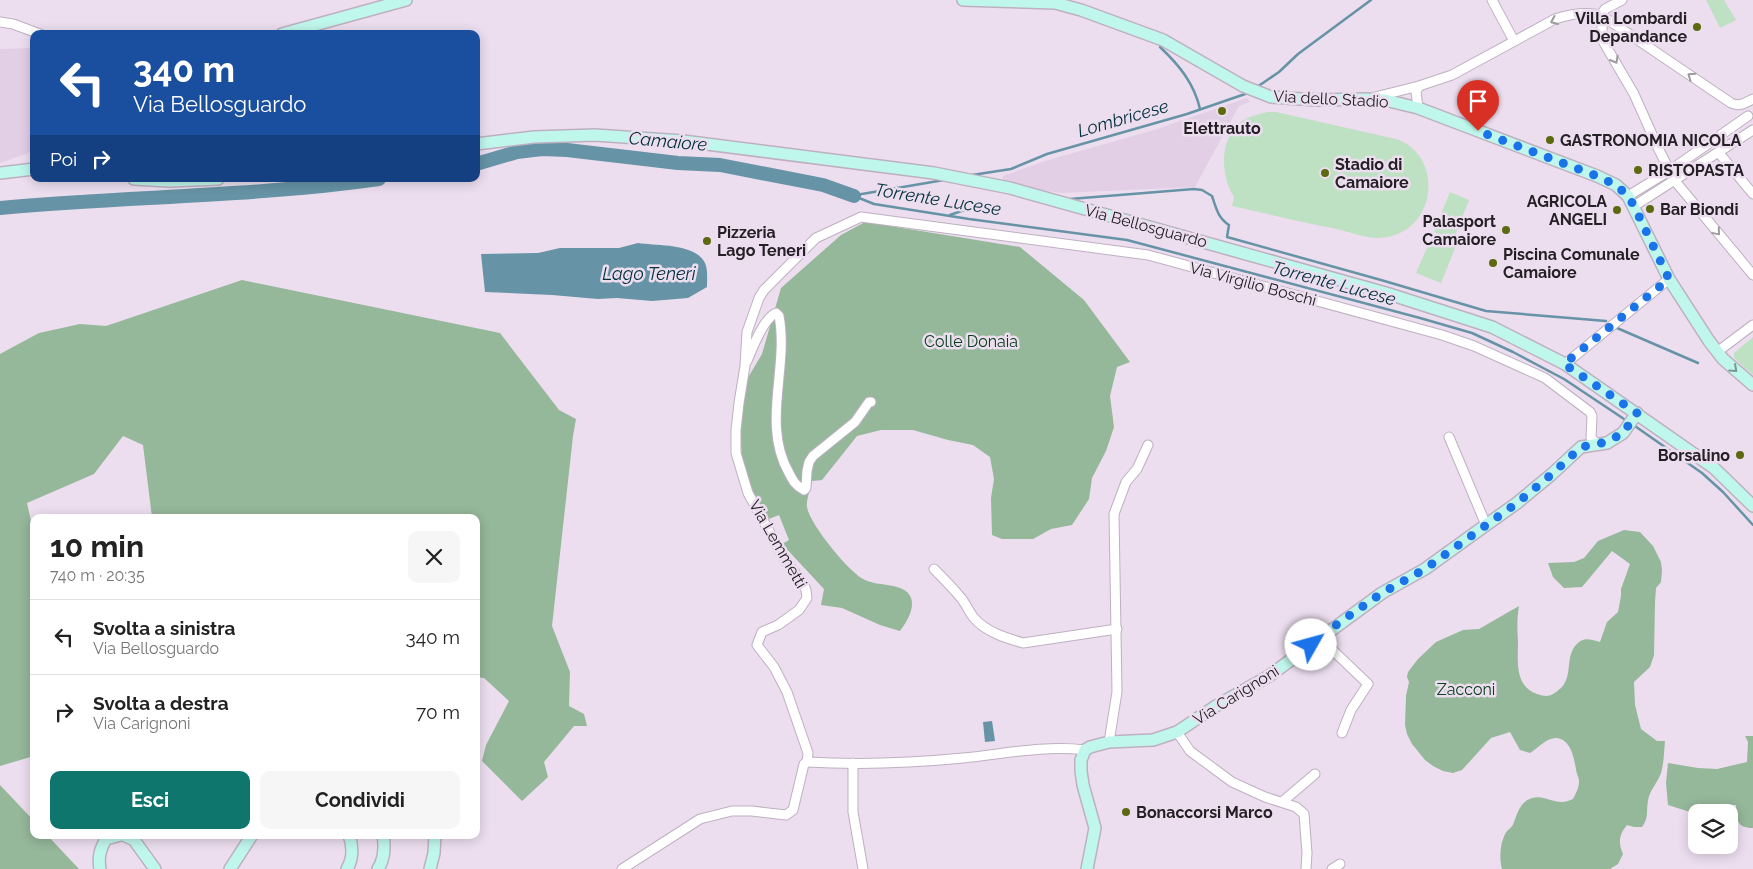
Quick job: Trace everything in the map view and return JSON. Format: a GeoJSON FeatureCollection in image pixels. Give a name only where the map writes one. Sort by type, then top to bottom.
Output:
{"type":"FeatureCollection","features":[{"type":"Feature","properties":{"kind":"street"},"geometry":{"type":"LineString","coordinates":[[296,30],[403,0]]}},
{"type":"Feature","properties":{"kind":"street","name":"Via dello Stadio"},"geometry":{"type":"LineString","coordinates":[[963,0],[1055,2],[1081,10],[1163,40],[1243,86],[1271,97],[1309,100],[1366,99],[1418,108],[1597,176],[1616,185],[1631,201]]}},
{"type":"Feature","properties":{"kind":"street"},"geometry":{"type":"LineString","coordinates":[[1492,0],[1514,41]]}},
{"type":"Feature","properties":{"kind":"street"},"geometry":{"type":"LineString","coordinates":[[1366,99],[1419,86],[1452,75],[1555,19],[1565,16],[1592,14],[1622,0]]}},
{"type":"Feature","properties":{"kind":"street"},"geometry":{"type":"LineString","coordinates":[[1602,8],[1731,103],[1742,105],[1753,99]]}},
{"type":"Feature","properties":{"kind":"street"},"geometry":{"type":"LineString","coordinates":[[1602,8],[1603,41],[1634,94],[1675,182],[1753,275]]}},
{"type":"Feature","properties":{"kind":"street"},"geometry":{"type":"LineString","coordinates":[[0,22],[13,24],[30,30]]}},
{"type":"Feature","properties":{"kind":"street"},"geometry":{"type":"LineString","coordinates":[[1418,108],[1416,92],[1419,86]]}},
{"type":"Feature","properties":{"kind":"street"},"geometry":{"type":"LineString","coordinates":[[1631,201],[1669,171],[1751,118],[1742,105]]}},
{"type":"Feature","properties":{"kind":"street"},"geometry":{"type":"LineString","coordinates":[[1631,201],[1675,182],[1753,130]]}},
{"type":"Feature","properties":{"kind":"street","name":"Via Bellosguardo"},"geometry":{"type":"LineString","coordinates":[[480,144],[534,137],[595,134],[683,141],[934,173],[1010,188],[1197,240],[1456,314],[1492,327],[1564,364],[1637,413],[1714,468],[1753,506]]}},
{"type":"Feature","properties":{"kind":"street"},"geometry":{"type":"LineString","coordinates":[[1719,153],[1753,194]]}},
{"type":"Feature","properties":{"kind":"street"},"geometry":{"type":"LineString","coordinates":[[0,173],[30,168]]}},
{"type":"Feature","properties":{"kind":"street"},"geometry":{"type":"LineString","coordinates":[[1631,201],[1669,279],[1717,352],[1753,385]]}},
{"type":"Feature","properties":{"kind":"street","name":"Via Lemmetti"},"geometry":{"type":"LineString","coordinates":[[807,762],[808,753],[787,692],[774,667],[757,645],[762,632],[778,625],[799,610],[807,598],[806,590],[802,581],[778,548],[748,493],[736,453],[736,430],[746,366],[746,347],[750,323],[759,298],[764,290],[816,238],[861,217]]}},
{"type":"Feature","properties":{"kind":"street","name":"Via Virgilio Boschi"},"geometry":{"type":"LineString","coordinates":[[861,217],[1148,255],[1442,336],[1491,352],[1552,383],[1590,412],[1592,416],[1591,438],[1597,444]]}},
{"type":"Feature","properties":{"kind":"street"},"geometry":{"type":"LineString","coordinates":[[1564,364],[1669,279]]}},
{"type":"Feature","properties":{"kind":"street"},"geometry":{"type":"LineString","coordinates":[[746,366],[760,331],[772,315],[776,314],[779,316],[781,324],[775,416],[777,438],[784,464],[798,488],[804,490],[806,488],[810,462],[814,456],[855,422],[868,402],[871,402]]}},
{"type":"Feature","properties":{"kind":"street"},"geometry":{"type":"LineString","coordinates":[[1717,352],[1753,325]]}},
{"type":"Feature","properties":{"kind":"street","name":"Via Carignoni"},"geometry":{"type":"LineString","coordinates":[[1085,750],[1109,742],[1153,740],[1177,732],[1216,706],[1269,676],[1321,639],[1340,622],[1382,593],[1425,569],[1486,526],[1545,480],[1581,447],[1607,442],[1623,433],[1637,413]]}},
{"type":"Feature","properties":{"kind":"street"},"geometry":{"type":"LineString","coordinates":[[1449,437],[1486,526]]}},
{"type":"Feature","properties":{"kind":"street"},"geometry":{"type":"LineString","coordinates":[[1109,742],[1117,692],[1114,514],[1126,482],[1137,468],[1148,444]]}},
{"type":"Feature","properties":{"kind":"street"},"geometry":{"type":"LineString","coordinates":[[934,569],[961,598],[973,617],[981,625],[993,633],[1012,640],[1023,643],[1117,629]]}},
{"type":"Feature","properties":{"kind":"street"},"geometry":{"type":"LineString","coordinates":[[1321,639],[1368,684],[1351,710],[1342,733]]}},
{"type":"Feature","properties":{"kind":"street"},"geometry":{"type":"LineString","coordinates":[[1177,732],[1190,752],[1232,782],[1296,807],[1304,814],[1307,853],[1306,869]]}},
{"type":"Feature","properties":{"kind":"street"},"geometry":{"type":"LineString","coordinates":[[622,869],[700,819],[732,811],[786,815],[793,810],[804,764],[807,762],[836,764],[954,758],[1056,747],[1085,750],[1081,760],[1081,771],[1094,828],[1087,869]]}},
{"type":"Feature","properties":{"kind":"street"},"geometry":{"type":"LineString","coordinates":[[853,763],[853,812],[863,869]]}},
{"type":"Feature","properties":{"kind":"street"},"geometry":{"type":"LineString","coordinates":[[1282,802],[1315,774]]}},
{"type":"Feature","properties":{"kind":"street"},"geometry":{"type":"LineString","coordinates":[[100,869],[99,857],[101,847],[106,839]]}},
{"type":"Feature","properties":{"kind":"street"},"geometry":{"type":"LineString","coordinates":[[132,839],[155,869]]}},
{"type":"Feature","properties":{"kind":"street"},"geometry":{"type":"LineString","coordinates":[[230,869],[249,839]]}},
{"type":"Feature","properties":{"kind":"street"},"geometry":{"type":"LineString","coordinates":[[347,869],[352,862],[351,839]]}},
{"type":"Feature","properties":{"kind":"street"},"geometry":{"type":"LineString","coordinates":[[378,869],[382,863],[384,839]]}},
{"type":"Feature","properties":{"kind":"street"},"geometry":{"type":"LineString","coordinates":[[430,869],[435,839]]}},
{"type":"Feature","properties":{"kind":"shaded area"},"geometry":{"type":"Polygon","coordinates":[[[30,48],[30,152],[0,163],[0,49],[30,48]]]}},
{"type":"Feature","properties":{"kind":"shaded area"},"geometry":{"type":"Polygon","coordinates":[[[1247,98],[1250,102],[1239,106],[1195,187],[1062,193],[1003,180],[1003,176],[1045,161],[1154,130],[1247,98]]]}},
{"type":"Feature","properties":{"kind":"green space"},"geometry":{"type":"Polygon","coordinates":[[[1706,0],[1724,0],[1736,20],[1720,28],[1706,0]]]}},
{"type":"Feature","properties":{"kind":"green space","name":"Stadio di Camaiore"},"geometry":{"type":"Polygon","coordinates":[[[1276,112],[1396,139],[1412,148],[1422,161],[1428,177],[1428,194],[1423,210],[1413,224],[1398,234],[1373,238],[1232,206],[1234,197],[1229,188],[1224,168],[1224,157],[1229,137],[1234,128],[1242,121],[1251,116],[1276,112]]]}},
{"type":"Feature","properties":{"kind":"green space"},"geometry":{"type":"Polygon","coordinates":[[[1450,192],[1469,200],[1453,240],[1434,232],[1450,192]]]}},
{"type":"Feature","properties":{"kind":"green space","name":"Colle Donaia"},"geometry":{"type":"Polygon","coordinates":[[[865,222],[1020,247],[1084,300],[1130,362],[1117,367],[1110,396],[1114,427],[1106,451],[1092,478],[1089,499],[1072,525],[1051,529],[1033,539],[1002,539],[992,535],[991,498],[994,479],[990,457],[973,445],[913,430],[881,430],[857,436],[822,480],[812,481],[807,504],[809,514],[840,558],[858,576],[865,580],[899,588],[911,597],[912,607],[906,623],[900,631],[880,625],[842,608],[821,605],[824,589],[782,544],[789,540],[779,515],[769,519],[754,494],[742,458],[740,431],[746,381],[762,354],[781,288],[841,235],[865,222]]]}},
{"type":"Feature","properties":{"kind":"green space"},"geometry":{"type":"Polygon","coordinates":[[[1433,234],[1457,243],[1441,283],[1416,273],[1433,234]]]}},
{"type":"Feature","properties":{"kind":"green space"},"geometry":{"type":"Polygon","coordinates":[[[242,280],[500,333],[559,410],[576,419],[552,626],[570,672],[569,706],[584,714],[587,726],[574,726],[544,762],[548,777],[522,801],[482,761],[486,745],[509,701],[484,678],[480,678],[480,514],[152,514],[143,445],[123,436],[94,474],[27,503],[30,517],[30,757],[0,766],[0,354],[39,333],[80,324],[106,326],[242,280]]]}},
{"type":"Feature","properties":{"kind":"green space"},"geometry":{"type":"Polygon","coordinates":[[[1753,337],[1753,375],[1734,358],[1734,353],[1753,337]]]}},
{"type":"Feature","properties":{"kind":"green space","name":"Zacconi"},"geometry":{"type":"Polygon","coordinates":[[[1624,530],[1640,532],[1653,546],[1661,562],[1662,570],[1661,582],[1656,588],[1654,655],[1650,667],[1634,682],[1635,705],[1641,729],[1657,741],[1665,741],[1662,769],[1649,797],[1646,821],[1642,827],[1627,825],[1624,829],[1620,839],[1623,854],[1618,864],[1610,869],[1502,869],[1500,855],[1503,840],[1525,802],[1536,797],[1562,802],[1573,799],[1579,781],[1571,750],[1562,739],[1553,738],[1530,753],[1520,750],[1510,732],[1491,738],[1462,770],[1453,773],[1443,771],[1425,760],[1412,744],[1407,734],[1405,725],[1406,696],[1409,682],[1408,672],[1418,659],[1436,642],[1463,630],[1479,629],[1519,606],[1517,624],[1521,679],[1524,685],[1537,694],[1547,696],[1555,693],[1565,683],[1571,655],[1576,645],[1582,640],[1600,642],[1607,622],[1618,612],[1621,589],[1630,564],[1612,551],[1582,587],[1564,588],[1553,577],[1548,563],[1574,562],[1584,558],[1598,541],[1624,530]]]}},
{"type":"Feature","properties":{"kind":"green space"},"geometry":{"type":"Polygon","coordinates":[[[1745,736],[1753,736],[1753,828],[1747,828],[1738,822],[1738,804],[1688,804],[1688,811],[1668,805],[1666,783],[1668,763],[1717,769],[1747,762],[1748,742],[1745,736]]]}},
{"type":"Feature","properties":{"kind":"green space"},"geometry":{"type":"Polygon","coordinates":[[[0,785],[30,817],[30,839],[51,839],[79,869],[0,869],[0,785]]]}},
{"type":"Feature","properties":{"kind":"water","name":"Lago Teneri"},"geometry":{"type":"Polygon","coordinates":[[[638,243],[675,247],[693,252],[705,263],[707,287],[688,298],[652,301],[485,292],[481,254],[538,253],[560,248],[619,248],[638,243]]]}},
{"type":"Feature","properties":{"kind":"water"},"geometry":{"type":"Polygon","coordinates":[[[992,721],[995,741],[985,742],[983,722],[992,721]]]}},
{"type":"Feature","properties":{"kind":"waterway","name":"Lombricese"},"geometry":{"type":"LineString","coordinates":[[1257,87],[1371,0]]}},
{"type":"Feature","properties":{"kind":"waterway"},"geometry":{"type":"LineString","coordinates":[[1160,47],[1185,75],[1194,91],[1200,109]]}},
{"type":"Feature","properties":{"kind":"waterway","name":"Lombricese"},"geometry":{"type":"LineString","coordinates":[[972,175],[1011,169],[1047,154],[1187,114],[1248,93]]}},
{"type":"Feature","properties":{"kind":"waterway","name":"Camaiore"},"geometry":{"type":"LineString","coordinates":[[480,163],[517,152],[542,149],[567,150],[678,163],[720,165],[823,185],[854,196]]}},
{"type":"Feature","properties":{"kind":"waterway","name":"Lombricese"},"geometry":{"type":"LineString","coordinates":[[856,195],[944,180]]}},
{"type":"Feature","properties":{"kind":"waterway","name":"Camaiore"},"geometry":{"type":"LineString","coordinates":[[0,208],[237,193],[356,182]]}},
{"type":"Feature","properties":{"kind":"waterway"},"geometry":{"type":"LineString","coordinates":[[1070,199],[1194,189],[1202,190],[1212,196],[1220,216],[1229,225],[1227,237],[1486,311],[1606,321]]}},
{"type":"Feature","properties":{"kind":"waterway","name":"Torrente Lucese"},"geometry":{"type":"LineString","coordinates":[[854,196],[874,204],[1127,240],[1472,333],[1564,379],[1627,421]]}},
{"type":"Feature","properties":{"kind":"waterway"},"geometry":{"type":"LineString","coordinates":[[950,215],[967,209]]}},
{"type":"Feature","properties":{"kind":"waterway"},"geometry":{"type":"LineString","coordinates":[[1617,328],[1698,363]]}},
{"type":"Feature","properties":{"kind":"waterway","name":"Torrente Lucese"},"geometry":{"type":"LineString","coordinates":[[1632,424],[1702,473],[1723,492],[1753,525]]}},
{"type":"Feature","properties":{"kind":"place","name":"Villa Lombardi Depandance"},"geometry":{"type":"Point","coordinates":[1697,27]}},
{"type":"Feature","properties":{"kind":"place","name":"Elettrauto"},"geometry":{"type":"Point","coordinates":[1222,111]}},
{"type":"Feature","properties":{"kind":"place","name":"GASTRONOMIA NICOLA"},"geometry":{"type":"Point","coordinates":[1550,140]}},
{"type":"Feature","properties":{"kind":"place","name":"RISTOPASTA"},"geometry":{"type":"Point","coordinates":[1638,170]}},
{"type":"Feature","properties":{"kind":"place","name":"Stadio di Camaiore"},"geometry":{"type":"Point","coordinates":[1325,173]}},
{"type":"Feature","properties":{"kind":"place","name":"Bar Biondi"},"geometry":{"type":"Point","coordinates":[1650,209]}},
{"type":"Feature","properties":{"kind":"place","name":"AGRICOLA ANGELI"},"geometry":{"type":"Point","coordinates":[1617,210]}},
{"type":"Feature","properties":{"kind":"place","name":"Palasport Camaiore"},"geometry":{"type":"Point","coordinates":[1506,230]}},
{"type":"Feature","properties":{"kind":"place","name":"Pizzeria Lago Teneri"},"geometry":{"type":"Point","coordinates":[707,241]}},
{"type":"Feature","properties":{"kind":"place","name":"Piscina Comunale Camaiore"},"geometry":{"type":"Point","coordinates":[1493,263]}},
{"type":"Feature","properties":{"kind":"place","name":"Borsalino"},"geometry":{"type":"Point","coordinates":[1740,455]}},
{"type":"Feature","properties":{"kind":"place","name":"Bonaccorsi Marco"},"geometry":{"type":"Point","coordinates":[1126,812]}},
{"type":"Feature","properties":{"kind":"route"},"geometry":{"type":"LineString","coordinates":[[1311,645],[1382,593],[1425,569],[1517,503],[1581,447],[1607,442],[1623,433],[1637,413],[1564,364],[1669,279],[1634,206],[1628,196],[1616,185],[1478,131]]}}]}
